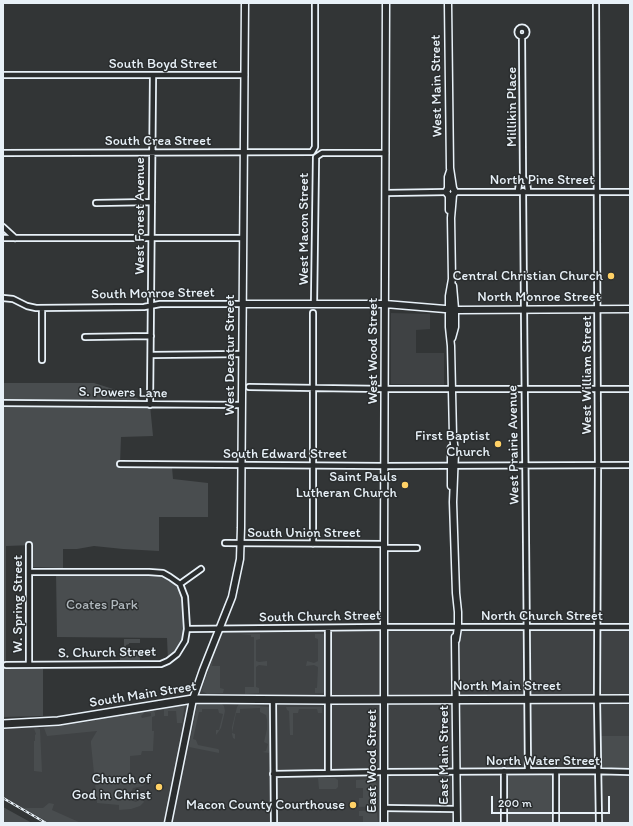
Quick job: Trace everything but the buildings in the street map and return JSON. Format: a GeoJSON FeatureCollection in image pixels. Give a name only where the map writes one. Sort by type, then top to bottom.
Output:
{"type":"FeatureCollection","features":[{"type":"Feature","properties":{"kind":"main road","name":"South Main Street"},"geometry":{"type":"LineString","coordinates":[[3,724],[65,720],[193,699],[384,699]]}},
{"type":"Feature","properties":{"kind":"main road","name":"North Main Street"},"geometry":{"type":"LineString","coordinates":[[384,699],[630,699]]}},
{"type":"Feature","properties":{"kind":"street","name":"West Decatur Street"},"geometry":{"type":"LineString","coordinates":[[168,823],[193,699],[232,597],[240,559],[245,3]]}},
{"type":"Feature","properties":{"kind":"street","name":"South Crea Street"},"geometry":{"type":"LineString","coordinates":[[3,153],[313,151],[315,147],[315,3]]}},
{"type":"Feature","properties":{"kind":"street","name":"West Wood Street"},"geometry":{"type":"LineString","coordinates":[[384,699],[386,3]]}},
{"type":"Feature","properties":{"kind":"street","name":"West Main Street"},"geometry":{"type":"LineString","coordinates":[[448,3],[452,279],[455,296],[452,309],[454,327],[451,346],[456,640]]}},
{"type":"Feature","properties":{"kind":"street","name":"West William Street"},"geometry":{"type":"LineString","coordinates":[[596,3],[596,191],[598,309],[597,699],[599,823]]}},
{"type":"Feature","properties":{"kind":"street","name":"Millikin Place"},"geometry":{"type":"LineString","coordinates":[[522,37],[523,178],[520,182],[523,191]]}},
{"type":"Feature","properties":{"kind":"street","name":"South Boyd Street"},"geometry":{"type":"LineString","coordinates":[[3,76],[245,75]]}},
{"type":"Feature","properties":{"kind":"street","name":"West Forest Avenue"},"geometry":{"type":"LineString","coordinates":[[150,405],[152,76]]}},
{"type":"Feature","properties":{"kind":"street","name":"West Macon Street"},"geometry":{"type":"LineString","coordinates":[[314,304],[315,161],[317,155],[322,153],[386,153]]}},
{"type":"Feature","properties":{"kind":"street","name":"Millikin Place"},"geometry":{"type":"LineString","coordinates":[[523,178],[527,182],[523,191]]}},
{"type":"Feature","properties":{"kind":"street","name":"West Prairie Avenue"},"geometry":{"type":"LineString","coordinates":[[523,191],[528,771]]}},
{"type":"Feature","properties":{"kind":"street","name":"North Pine Street"},"geometry":{"type":"LineString","coordinates":[[386,192],[630,192]]}},
{"type":"Feature","properties":{"kind":"street"},"geometry":{"type":"LineString","coordinates":[[96,203],[152,202]]}},
{"type":"Feature","properties":{"kind":"street"},"geometry":{"type":"LineString","coordinates":[[3,227],[15,238]]}},
{"type":"Feature","properties":{"kind":"street"},"geometry":{"type":"LineString","coordinates":[[3,238],[243,238]]}},
{"type":"Feature","properties":{"kind":"street","name":"South Monroe Street"},"geometry":{"type":"LineString","coordinates":[[3,298],[14,299],[31,308],[144,307],[160,304],[385,304],[452,309]]}},
{"type":"Feature","properties":{"kind":"street"},"geometry":{"type":"LineString","coordinates":[[42,308],[42,360]]}},
{"type":"Feature","properties":{"kind":"street","name":"North Monroe Street"},"geometry":{"type":"LineString","coordinates":[[452,309],[630,309]]}},
{"type":"Feature","properties":{"kind":"street"},"geometry":{"type":"LineString","coordinates":[[313,313],[313,544]]}},
{"type":"Feature","properties":{"kind":"street"},"geometry":{"type":"LineString","coordinates":[[85,337],[151,336]]}},
{"type":"Feature","properties":{"kind":"street"},"geometry":{"type":"LineString","coordinates":[[151,355],[242,354]]}},
{"type":"Feature","properties":{"kind":"street"},"geometry":{"type":"LineString","coordinates":[[249,387],[452,390],[630,389]]}},
{"type":"Feature","properties":{"kind":"street","name":"S. Powers Lane"},"geometry":{"type":"LineString","coordinates":[[3,403],[242,405]]}},
{"type":"Feature","properties":{"kind":"street","name":"South Edward Street"},"geometry":{"type":"LineString","coordinates":[[120,464],[313,466],[630,465]]}},
{"type":"Feature","properties":{"kind":"street","name":"South Union Street"},"geometry":{"type":"LineString","coordinates":[[225,543],[313,544],[417,548]]}},
{"type":"Feature","properties":{"kind":"street","name":"W. Spring Street"},"geometry":{"type":"LineString","coordinates":[[29,545],[29,664]]}},
{"type":"Feature","properties":{"kind":"street"},"geometry":{"type":"LineString","coordinates":[[29,572],[157,572],[170,577],[180,584],[201,569]]}},
{"type":"Feature","properties":{"kind":"street","name":"S. Church Street"},"geometry":{"type":"LineString","coordinates":[[6,665],[161,664],[168,661],[179,652],[185,640],[185,598],[180,584]]}},
{"type":"Feature","properties":{"kind":"street","name":"North Church Street"},"geometry":{"type":"LineString","coordinates":[[456,627],[630,627]]}},
{"type":"Feature","properties":{"kind":"street","name":"South Church Street"},"geometry":{"type":"LineString","coordinates":[[186,629],[456,627]]}},
{"type":"Feature","properties":{"kind":"street"},"geometry":{"type":"LineString","coordinates":[[328,628],[328,773]]}},
{"type":"Feature","properties":{"kind":"street","name":"East Main Street"},"geometry":{"type":"LineString","coordinates":[[456,640],[457,823]]}},
{"type":"Feature","properties":{"kind":"street","name":"East Wood Street"},"geometry":{"type":"LineString","coordinates":[[384,699],[384,823]]}},
{"type":"Feature","properties":{"kind":"street"},"geometry":{"type":"LineString","coordinates":[[273,700],[274,823]]}},
{"type":"Feature","properties":{"kind":"street","name":"North Water Street"},"geometry":{"type":"LineString","coordinates":[[273,774],[592,770],[598,772],[630,772]]}},
{"type":"Feature","properties":{"kind":"street"},"geometry":{"type":"LineString","coordinates":[[504,771],[504,823]]}},
{"type":"Feature","properties":{"kind":"street"},"geometry":{"type":"LineString","coordinates":[[556,771],[556,823]]}},
{"type":"Feature","properties":{"kind":"street"},"geometry":{"type":"LineString","coordinates":[[384,808],[457,809]]}},
{"type":"Feature","properties":{"kind":"shaded area"},"geometry":{"type":"Polygon","coordinates":[[[391,313],[430,314],[430,329],[416,330],[416,353],[444,353],[444,385],[391,384],[391,313]]]}},
{"type":"Feature","properties":{"kind":"shaded area"},"geometry":{"type":"Polygon","coordinates":[[[630,629],[630,823],[45,823],[3,800],[3,726],[194,700],[220,630],[630,629]]]}},
{"type":"Feature","properties":{"kind":"green space"},"geometry":{"type":"Polygon","coordinates":[[[3,383],[94,383],[129,394],[150,405],[153,436],[121,437],[120,464],[172,467],[173,479],[208,483],[208,517],[159,517],[159,551],[94,546],[77,549],[63,549],[63,568],[33,567],[33,545],[6,546],[6,669],[43,669],[43,716],[3,717],[3,383]]]}},
{"type":"Feature","properties":{"kind":"green space","name":"Coates Park"},"geometry":{"type":"Polygon","coordinates":[[[56,572],[163,573],[180,584],[183,591],[187,634],[183,647],[168,661],[167,638],[57,637],[56,572]]]}},
{"type":"Feature","properties":{"kind":"green space"},"geometry":{"type":"Polygon","coordinates":[[[240,634],[260,634],[260,639],[256,640],[256,661],[267,661],[267,666],[259,665],[256,667],[256,687],[259,688],[259,693],[245,694],[245,687],[254,687],[254,637],[251,637],[251,635],[240,634]]]}},
{"type":"Feature","properties":{"kind":"green space"},"geometry":{"type":"Polygon","coordinates":[[[315,634],[325,635],[323,693],[315,693],[315,688],[317,688],[318,667],[314,665],[306,666],[307,661],[314,663],[318,661],[318,639],[315,638],[315,634]]]}},
{"type":"Feature","properties":{"kind":"green space"},"geometry":{"type":"Polygon","coordinates":[[[124,639],[140,639],[140,643],[129,643],[126,645],[126,653],[140,654],[140,660],[120,660],[120,656],[124,655],[124,639]]]}},
{"type":"Feature","properties":{"kind":"green space"},"geometry":{"type":"Polygon","coordinates":[[[213,659],[212,666],[220,666],[220,688],[224,689],[223,693],[207,694],[202,691],[213,659]]]}},
{"type":"Feature","properties":{"kind":"green space"},"geometry":{"type":"Polygon","coordinates":[[[185,703],[182,723],[177,723],[176,711],[168,711],[168,716],[164,716],[164,710],[159,709],[159,708],[185,703]]]}},
{"type":"Feature","properties":{"kind":"green space"},"geometry":{"type":"Polygon","coordinates":[[[199,704],[222,704],[224,706],[225,711],[221,728],[216,735],[216,730],[219,730],[223,714],[219,713],[218,709],[202,709],[202,712],[199,712],[193,739],[196,740],[198,745],[218,749],[219,753],[189,747],[197,706],[199,704]]]}},
{"type":"Feature","properties":{"kind":"green space"},"geometry":{"type":"Polygon","coordinates":[[[239,704],[269,707],[269,753],[262,752],[266,751],[268,744],[264,742],[267,729],[267,720],[266,715],[260,712],[260,708],[240,709],[240,713],[236,713],[232,733],[232,727],[237,707],[239,704]]]}},
{"type":"Feature","properties":{"kind":"green space"},"geometry":{"type":"Polygon","coordinates":[[[286,707],[322,707],[322,713],[318,713],[317,709],[299,709],[298,713],[293,713],[293,735],[290,735],[289,711],[286,707]]]}},
{"type":"Feature","properties":{"kind":"green space"},"geometry":{"type":"Polygon","coordinates":[[[148,709],[141,716],[142,718],[151,716],[151,713],[147,712],[153,710],[155,713],[155,716],[152,717],[152,731],[154,731],[153,751],[142,751],[141,755],[130,756],[130,784],[145,784],[143,786],[133,788],[130,795],[133,801],[136,802],[142,798],[144,802],[140,806],[131,809],[119,810],[119,805],[97,803],[91,741],[97,731],[47,736],[44,728],[87,722],[148,709]]]}},
{"type":"Feature","properties":{"kind":"green space"},"geometry":{"type":"Polygon","coordinates":[[[35,728],[40,729],[42,772],[34,771],[35,728]]]}},
{"type":"Feature","properties":{"kind":"green space"},"geometry":{"type":"Polygon","coordinates":[[[232,733],[235,734],[235,739],[233,738],[232,733]]]}},
{"type":"Feature","properties":{"kind":"green space"},"geometry":{"type":"Polygon","coordinates":[[[597,736],[630,736],[630,772],[598,772],[597,736]]]}},
{"type":"Feature","properties":{"kind":"green space"},"geometry":{"type":"Polygon","coordinates":[[[506,774],[553,775],[553,823],[507,823],[507,799],[505,796],[506,774]]]}},
{"type":"Feature","properties":{"kind":"green space"},"geometry":{"type":"Polygon","coordinates":[[[318,778],[335,778],[338,780],[338,787],[336,789],[319,789],[318,778]]]}},
{"type":"Feature","properties":{"kind":"green space"},"geometry":{"type":"Polygon","coordinates":[[[373,779],[377,785],[377,806],[359,807],[359,798],[363,798],[363,788],[356,788],[356,780],[373,779]]]}},
{"type":"Feature","properties":{"kind":"green space"},"geometry":{"type":"Polygon","coordinates":[[[49,803],[54,804],[52,810],[81,823],[50,823],[23,808],[43,808],[49,803]]]}},
{"type":"Feature","properties":{"kind":"green space"},"geometry":{"type":"Polygon","coordinates":[[[3,807],[32,823],[3,823],[3,807]]]}},
{"type":"Feature","properties":{"kind":"green space"},"geometry":{"type":"Polygon","coordinates":[[[359,811],[377,811],[378,823],[363,823],[363,816],[359,816],[359,811]]]}},
{"type":"Feature","properties":{"kind":"railway"},"geometry":{"type":"LineString","coordinates":[[3,798],[46,823]]}},
{"type":"Feature","properties":{"kind":"place","name":"Central Christian Church"},"geometry":{"type":"Point","coordinates":[611,276]}},
{"type":"Feature","properties":{"kind":"place","name":"First Baptist Church"},"geometry":{"type":"Point","coordinates":[498,444]}},
{"type":"Feature","properties":{"kind":"place","name":"Saint Pauls Lutheran Church"},"geometry":{"type":"Point","coordinates":[405,485]}},
{"type":"Feature","properties":{"kind":"place","name":"Church of God in Christ"},"geometry":{"type":"Point","coordinates":[159,787]}},
{"type":"Feature","properties":{"kind":"place","name":"Macon County Courthouse"},"geometry":{"type":"Point","coordinates":[353,805]}}]}
